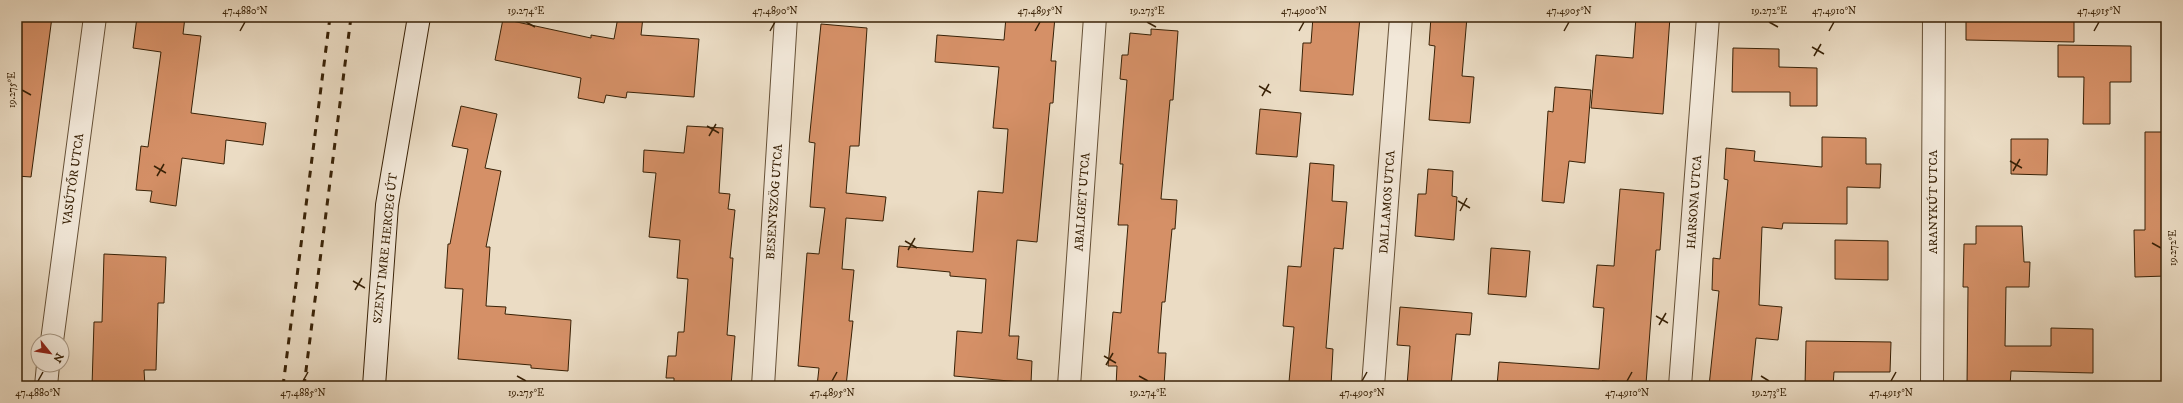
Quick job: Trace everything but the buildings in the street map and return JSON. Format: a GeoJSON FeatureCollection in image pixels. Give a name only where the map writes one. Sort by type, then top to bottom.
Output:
{"type":"FeatureCollection","features":[{"type":"Feature","properties":{"kind":"street","name":"VASÚTŐR UTCA"},"geometry":{"type":"LineString","coordinates":[[53,333],[95,17]]}},
{"type":"Feature","properties":{"kind":"street","name":"SZENT IMRE HERCEG ÚT"},"geometry":{"type":"LineString","coordinates":[[374,386],[387,205],[420,17]]}},
{"type":"Feature","properties":{"kind":"street","name":"BESENYSZÖG UTCA"},"geometry":{"type":"LineString","coordinates":[[763,386],[786,17]]}},
{"type":"Feature","properties":{"kind":"street","name":"ABALIGET UTCA"},"geometry":{"type":"LineString","coordinates":[[1069,386],[1095,17]]}},
{"type":"Feature","properties":{"kind":"street","name":"DALLAMOS UTCA"},"geometry":{"type":"LineString","coordinates":[[1373,386],[1401,17]]}},
{"type":"Feature","properties":{"kind":"street","name":"HARSONA UTCA"},"geometry":{"type":"LineString","coordinates":[[1680,386],[1708,17]]}},
{"type":"Feature","properties":{"kind":"street","name":"ARANYKÚT UTCA"},"geometry":{"type":"LineString","coordinates":[[1932,386],[1934,17]]}},
{"type":"Feature","properties":{"kind":"street"},"geometry":{"type":"LineString","coordinates":[[46,386],[47,373]]}},
{"type":"Feature","properties":{"kind":"railway"},"geometry":{"type":"LineString","coordinates":[[283,386],[330,17]]}},
{"type":"Feature","properties":{"kind":"railway"},"geometry":{"type":"LineString","coordinates":[[304,386],[351,17]]}}]}
